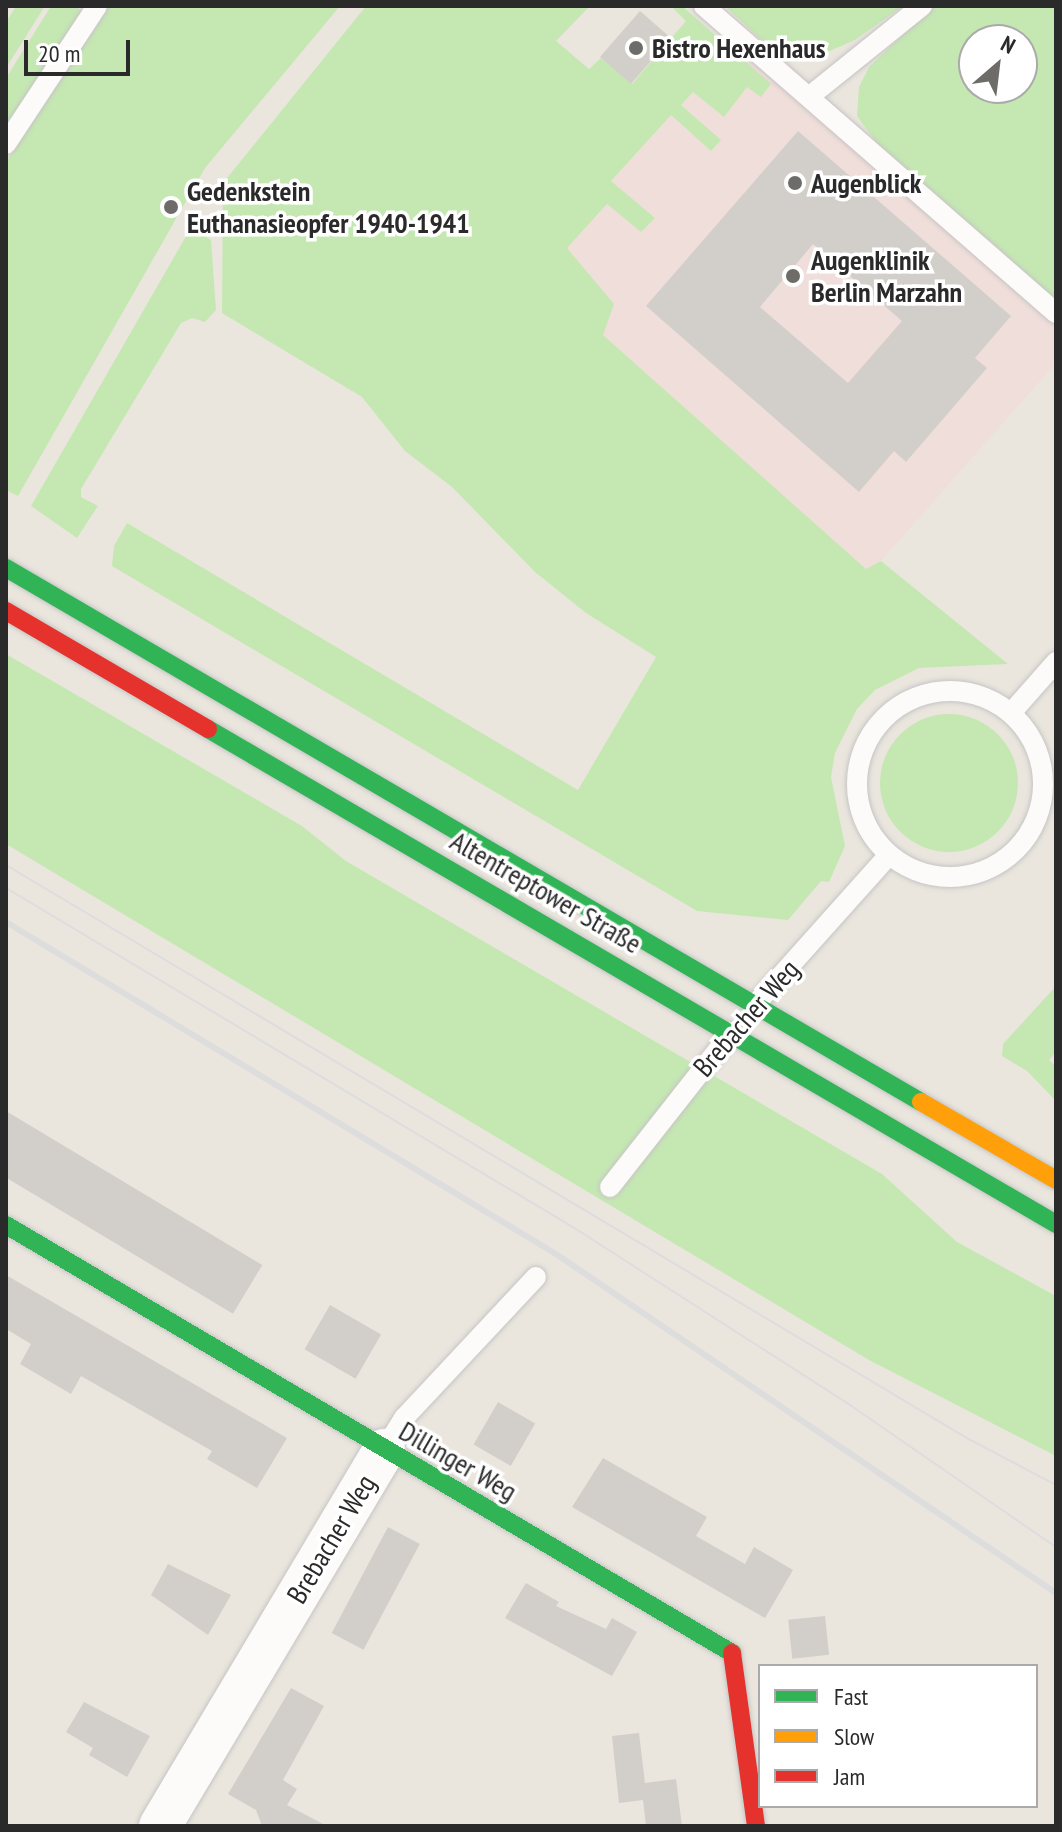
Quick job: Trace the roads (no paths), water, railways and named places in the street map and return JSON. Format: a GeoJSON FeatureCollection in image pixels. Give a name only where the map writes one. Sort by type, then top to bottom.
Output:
{"type":"FeatureCollection","features":[{"type":"Feature","properties":{"kind":"main road","name":"Altentreptower Straße"},"geometry":{"type":"LineString","coordinates":[[6,568],[1056,1180]]}},
{"type":"Feature","properties":{"kind":"main road","name":"Altentreptower Straße"},"geometry":{"type":"LineString","coordinates":[[6,611],[1056,1224]]}},
{"type":"Feature","properties":{"kind":"main road","name":"Dillinger Weg"},"geometry":{"type":"LineString","coordinates":[[6,1225],[732,1653],[756,1826]]}},
{"type":"Feature","properties":{"kind":"street","name":"Brebacher Weg"},"geometry":{"type":"LineString","coordinates":[[160,1826],[384,1450]]}},
{"type":"Feature","properties":{"kind":"lane"},"geometry":{"type":"LineString","coordinates":[[6,144],[97,6]]}},
{"type":"Feature","properties":{"kind":"lane"},"geometry":{"type":"LineString","coordinates":[[704,6],[1056,313]]}},
{"type":"Feature","properties":{"kind":"lane"},"geometry":{"type":"LineString","coordinates":[[810,96],[922,6]]}},
{"type":"Feature","properties":{"kind":"lane"},"geometry":{"type":"LineString","coordinates":[[1011,713],[1056,662]]}},
{"type":"Feature","properties":{"kind":"lane"},"geometry":{"type":"LineString","coordinates":[[928,693],[972,694],[1011,713],[1031,738],[1043,769],[1038,812],[1030,832],[1009,856],[981,872],[949,878],[917,872],[889,855],[870,833],[859,806],[856,776],[863,748],[879,723],[901,704],[928,693]]}},
{"type":"Feature","properties":{"kind":"lane","name":"Brebacher Weg"},"geometry":{"type":"LineString","coordinates":[[610,1187],[731,1033],[889,855]]}},
{"type":"Feature","properties":{"kind":"lane","name":"Brebacher Weg"},"geometry":{"type":"LineString","coordinates":[[384,1450],[404,1418],[536,1277]]}},
{"type":"Feature","properties":{"kind":"tram line"},"geometry":{"type":"LineString","coordinates":[[6,865],[965,1437],[1056,1485]]}},
{"type":"Feature","properties":{"kind":"tram line"},"geometry":{"type":"LineString","coordinates":[[6,888],[576,1229],[850,1405],[1056,1547]]}},
{"type":"Feature","properties":{"kind":"railway"},"geometry":{"type":"LineString","coordinates":[[6,922],[556,1254],[1056,1593]]}},
{"type":"Feature","properties":{"kind":"place","name":"Bistro Hexenhaus"},"geometry":{"type":"Point","coordinates":[636,48]}},
{"type":"Feature","properties":{"kind":"place","name":"Augenblick"},"geometry":{"type":"Point","coordinates":[795,183]}},
{"type":"Feature","properties":{"kind":"place","name":"Gedenkstein Euthanasieopfer 1940-1941"},"geometry":{"type":"Point","coordinates":[171,207]}},
{"type":"Feature","properties":{"kind":"place","name":"Augenklinik Berlin Marzahn"},"geometry":{"type":"Point","coordinates":[793,276]}}]}
